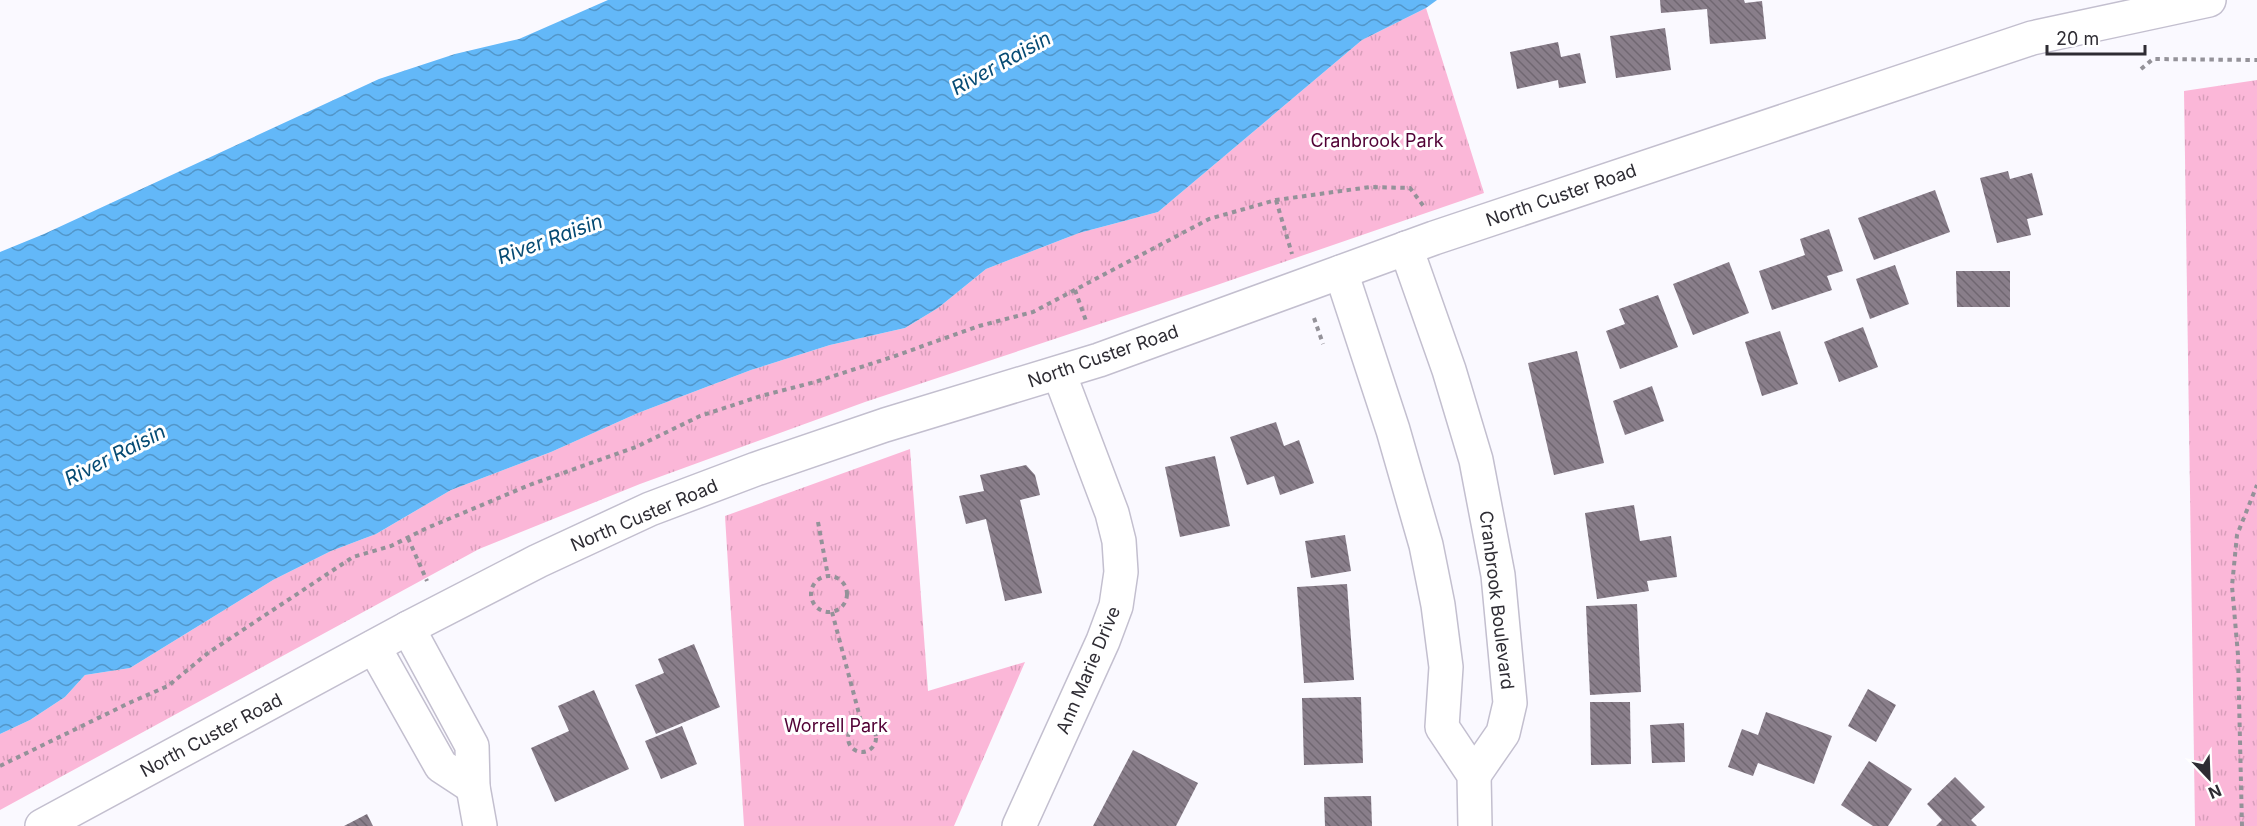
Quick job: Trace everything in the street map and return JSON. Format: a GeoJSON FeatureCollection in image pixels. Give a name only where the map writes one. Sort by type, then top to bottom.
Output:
{"type":"FeatureCollection","features":[{"type":"Feature","properties":{"kind":"street","name":"North Custer Road"},"geometry":{"type":"LineString","coordinates":[[42,826],[440,611],[538,561],[650,509],[756,469],[896,421],[1059,373],[1406,248],[2032,38],[2209,0]]}},
{"type":"Feature","properties":{"kind":"street","name":"Cranbrook Boulevard"},"geometry":{"type":"LineString","coordinates":[[1406,248],[1449,370],[1476,459],[1498,574],[1510,703],[1503,733],[1474,775]]}},
{"type":"Feature","properties":{"kind":"street"},"geometry":{"type":"LineString","coordinates":[[1341,272],[1393,430],[1426,545],[1438,605],[1446,667],[1442,727],[1474,775],[1483,825]]}},
{"type":"Feature","properties":{"kind":"street","name":"Ann Marie Drive"},"geometry":{"type":"LineString","coordinates":[[1019,826],[1104,641],[1116,606],[1121,572],[1119,541],[1112,513],[1059,373]]}},
{"type":"Feature","properties":{"kind":"street"},"geometry":{"type":"LineString","coordinates":[[408,628],[472,746],[473,787],[480,826]]}},
{"type":"Feature","properties":{"kind":"street"},"geometry":{"type":"LineString","coordinates":[[374,647],[441,766],[473,787]]}},
{"type":"Feature","properties":{"kind":"path"},"geometry":{"type":"LineString","coordinates":[[2140,69],[2153,60],[2257,60]]}},
{"type":"Feature","properties":{"kind":"path"},"geometry":{"type":"LineString","coordinates":[[0,766],[168,686],[208,653],[353,557],[391,546],[532,484],[636,447],[700,416],[892,357],[979,326],[1033,312],[1209,219],[1276,200],[1370,187],[1410,188],[1423,204],[1426,212]]}},
{"type":"Feature","properties":{"kind":"path"},"geometry":{"type":"LineString","coordinates":[[1276,200],[1291,253]]}},
{"type":"Feature","properties":{"kind":"path"},"geometry":{"type":"LineString","coordinates":[[1075,290],[1086,321]]}},
{"type":"Feature","properties":{"kind":"path"},"geometry":{"type":"LineString","coordinates":[[1310,308],[1323,344]]}},
{"type":"Feature","properties":{"kind":"path"},"geometry":{"type":"LineString","coordinates":[[2242,826],[2238,655],[2232,586],[2237,535],[2257,485]]}},
{"type":"Feature","properties":{"kind":"path"},"geometry":{"type":"LineString","coordinates":[[818,522],[828,576]]}},
{"type":"Feature","properties":{"kind":"path"},"geometry":{"type":"LineString","coordinates":[[408,538],[440,611]]}},
{"type":"Feature","properties":{"kind":"path"},"geometry":{"type":"LineString","coordinates":[[828,576],[840,580],[847,590],[842,607],[832,612],[820,611],[810,596],[813,585],[828,576]]}},
{"type":"Feature","properties":{"kind":"path"},"geometry":{"type":"LineString","coordinates":[[832,612],[862,725]]}},
{"type":"Feature","properties":{"kind":"path"},"geometry":{"type":"LineString","coordinates":[[862,725],[874,730],[876,739],[873,747],[865,752],[855,750],[849,743],[854,728],[862,725]]}},
{"type":"Feature","properties":{"kind":"green space","name":"Cranbrook Park"},"geometry":{"type":"Polygon","coordinates":[[[1426,8],[1484,193],[865,402],[640,484],[479,549],[0,810],[0,734],[30,720],[65,697],[85,675],[130,668],[273,580],[331,551],[376,534],[451,490],[551,452],[638,413],[751,370],[830,345],[905,328],[938,308],[986,269],[1079,233],[1158,212],[1362,40],[1426,8]]]}},
{"type":"Feature","properties":{"kind":"green space"},"geometry":{"type":"Polygon","coordinates":[[[2257,80],[2257,826],[2195,826],[2184,91],[2257,80]]]}},
{"type":"Feature","properties":{"kind":"green space","name":"Worrell Park"},"geometry":{"type":"Polygon","coordinates":[[[910,449],[928,691],[1025,662],[954,826],[744,826],[725,516],[910,449]]]}},
{"type":"Feature","properties":{"kind":"water","name":"River Raisin"},"geometry":{"type":"Polygon","coordinates":[[[608,0],[1437,0],[1426,8],[1362,40],[1158,212],[1079,233],[986,269],[938,308],[905,328],[830,345],[751,370],[638,413],[551,452],[451,490],[376,534],[331,551],[273,580],[130,668],[85,675],[65,697],[30,720],[0,734],[0,252],[44,234],[379,79],[455,54],[519,39],[608,0]]]}},
{"type":"Feature","properties":{"kind":"building"},"geometry":{"type":"Polygon","coordinates":[[[1660,0],[1744,0],[1745,3],[1762,1],[1766,39],[1710,44],[1707,9],[1661,13],[1660,0]]]}},
{"type":"Feature","properties":{"kind":"building"},"geometry":{"type":"Polygon","coordinates":[[[1665,28],[1671,70],[1616,78],[1610,36],[1665,28]]]}},
{"type":"Feature","properties":{"kind":"building"},"geometry":{"type":"Polygon","coordinates":[[[1558,42],[1561,57],[1580,53],[1586,83],[1559,88],[1558,80],[1517,89],[1510,52],[1558,42]]]}},
{"type":"Feature","properties":{"kind":"building"},"geometry":{"type":"Polygon","coordinates":[[[2008,171],[2010,179],[2032,173],[2043,215],[2027,219],[2031,235],[1997,243],[1980,178],[2008,171]]]}},
{"type":"Feature","properties":{"kind":"building"},"geometry":{"type":"Polygon","coordinates":[[[1935,190],[1950,232],[1874,260],[1858,218],[1935,190]]]}},
{"type":"Feature","properties":{"kind":"building"},"geometry":{"type":"Polygon","coordinates":[[[1829,229],[1843,271],[1827,276],[1832,290],[1772,310],[1759,271],[1805,255],[1800,239],[1829,229]]]}},
{"type":"Feature","properties":{"kind":"building"},"geometry":{"type":"Polygon","coordinates":[[[1729,262],[1749,313],[1693,335],[1673,284],[1729,262]]]}},
{"type":"Feature","properties":{"kind":"building"},"geometry":{"type":"Polygon","coordinates":[[[1895,265],[1909,304],[1870,319],[1856,279],[1895,265]]]}},
{"type":"Feature","properties":{"kind":"building"},"geometry":{"type":"Polygon","coordinates":[[[1956,271],[2010,271],[2010,307],[1957,307],[1956,271]]]}},
{"type":"Feature","properties":{"kind":"building"},"geometry":{"type":"Polygon","coordinates":[[[1658,295],[1678,347],[1620,369],[1606,331],[1625,324],[1619,309],[1658,295]]]}},
{"type":"Feature","properties":{"kind":"building"},"geometry":{"type":"Polygon","coordinates":[[[1863,327],[1878,367],[1839,382],[1824,342],[1863,327]]]}},
{"type":"Feature","properties":{"kind":"building"},"geometry":{"type":"Polygon","coordinates":[[[1780,331],[1798,384],[1762,396],[1745,342],[1780,331]]]}},
{"type":"Feature","properties":{"kind":"building"},"geometry":{"type":"Polygon","coordinates":[[[1577,351],[1604,463],[1554,475],[1528,363],[1577,351]]]}},
{"type":"Feature","properties":{"kind":"building"},"geometry":{"type":"Polygon","coordinates":[[[1652,386],[1664,421],[1625,435],[1613,401],[1652,386]]]}},
{"type":"Feature","properties":{"kind":"building"},"geometry":{"type":"Polygon","coordinates":[[[1276,422],[1284,446],[1299,440],[1314,483],[1280,495],[1274,476],[1247,485],[1230,437],[1276,422]]]}},
{"type":"Feature","properties":{"kind":"building"},"geometry":{"type":"Polygon","coordinates":[[[1215,456],[1230,526],[1180,537],[1165,467],[1215,456]]]}},
{"type":"Feature","properties":{"kind":"building"},"geometry":{"type":"Polygon","coordinates":[[[1026,465],[1035,475],[1040,495],[1020,500],[1042,593],[1005,601],[986,519],[966,524],[959,496],[984,491],[980,475],[1026,465]]]}},
{"type":"Feature","properties":{"kind":"building"},"geometry":{"type":"Polygon","coordinates":[[[1634,505],[1640,541],[1671,536],[1677,577],[1647,581],[1649,591],[1597,599],[1585,513],[1634,505]]]}},
{"type":"Feature","properties":{"kind":"building"},"geometry":{"type":"Polygon","coordinates":[[[1345,535],[1351,571],[1311,578],[1305,541],[1345,535]]]}},
{"type":"Feature","properties":{"kind":"building"},"geometry":{"type":"Polygon","coordinates":[[[1347,584],[1354,680],[1304,683],[1297,587],[1347,584]]]}},
{"type":"Feature","properties":{"kind":"building"},"geometry":{"type":"Polygon","coordinates":[[[1637,604],[1641,692],[1590,695],[1586,606],[1637,604]]]}},
{"type":"Feature","properties":{"kind":"building"},"geometry":{"type":"Polygon","coordinates":[[[694,644],[720,707],[656,734],[635,685],[664,673],[658,659],[694,644]]]}},
{"type":"Feature","properties":{"kind":"building"},"geometry":{"type":"Polygon","coordinates":[[[1868,689],[1896,705],[1876,742],[1848,726],[1868,689]]]}},
{"type":"Feature","properties":{"kind":"building"},"geometry":{"type":"Polygon","coordinates":[[[594,690],[629,769],[555,802],[531,748],[569,731],[558,706],[594,690]]]}},
{"type":"Feature","properties":{"kind":"building"},"geometry":{"type":"Polygon","coordinates":[[[1361,697],[1363,763],[1304,765],[1302,698],[1361,697]]]}},
{"type":"Feature","properties":{"kind":"building"},"geometry":{"type":"Polygon","coordinates":[[[1590,702],[1630,702],[1631,764],[1591,765],[1590,702]]]}},
{"type":"Feature","properties":{"kind":"building"},"geometry":{"type":"Polygon","coordinates":[[[1766,712],[1832,736],[1814,784],[1758,763],[1753,776],[1728,767],[1742,729],[1758,735],[1766,712]]]}},
{"type":"Feature","properties":{"kind":"building"},"geometry":{"type":"Polygon","coordinates":[[[1684,723],[1685,762],[1652,763],[1650,725],[1684,723]]]}},
{"type":"Feature","properties":{"kind":"building"},"geometry":{"type":"Polygon","coordinates":[[[682,726],[697,764],[661,779],[645,741],[682,726]]]}},
{"type":"Feature","properties":{"kind":"building"},"geometry":{"type":"Polygon","coordinates":[[[1133,750],[1198,783],[1176,826],[1093,826],[1133,750]]]}},
{"type":"Feature","properties":{"kind":"building"},"geometry":{"type":"Polygon","coordinates":[[[1869,761],[1912,789],[1888,826],[1873,826],[1841,805],[1869,761]]]}},
{"type":"Feature","properties":{"kind":"building"},"geometry":{"type":"Polygon","coordinates":[[[1955,777],[1985,807],[1971,820],[1977,826],[1936,826],[1942,820],[1927,804],[1955,777]]]}},
{"type":"Feature","properties":{"kind":"building"},"geometry":{"type":"Polygon","coordinates":[[[1371,796],[1372,826],[1325,826],[1324,797],[1371,796]]]}},
{"type":"Feature","properties":{"kind":"building"},"geometry":{"type":"Polygon","coordinates":[[[367,814],[373,826],[344,826],[367,814]]]}}]}
